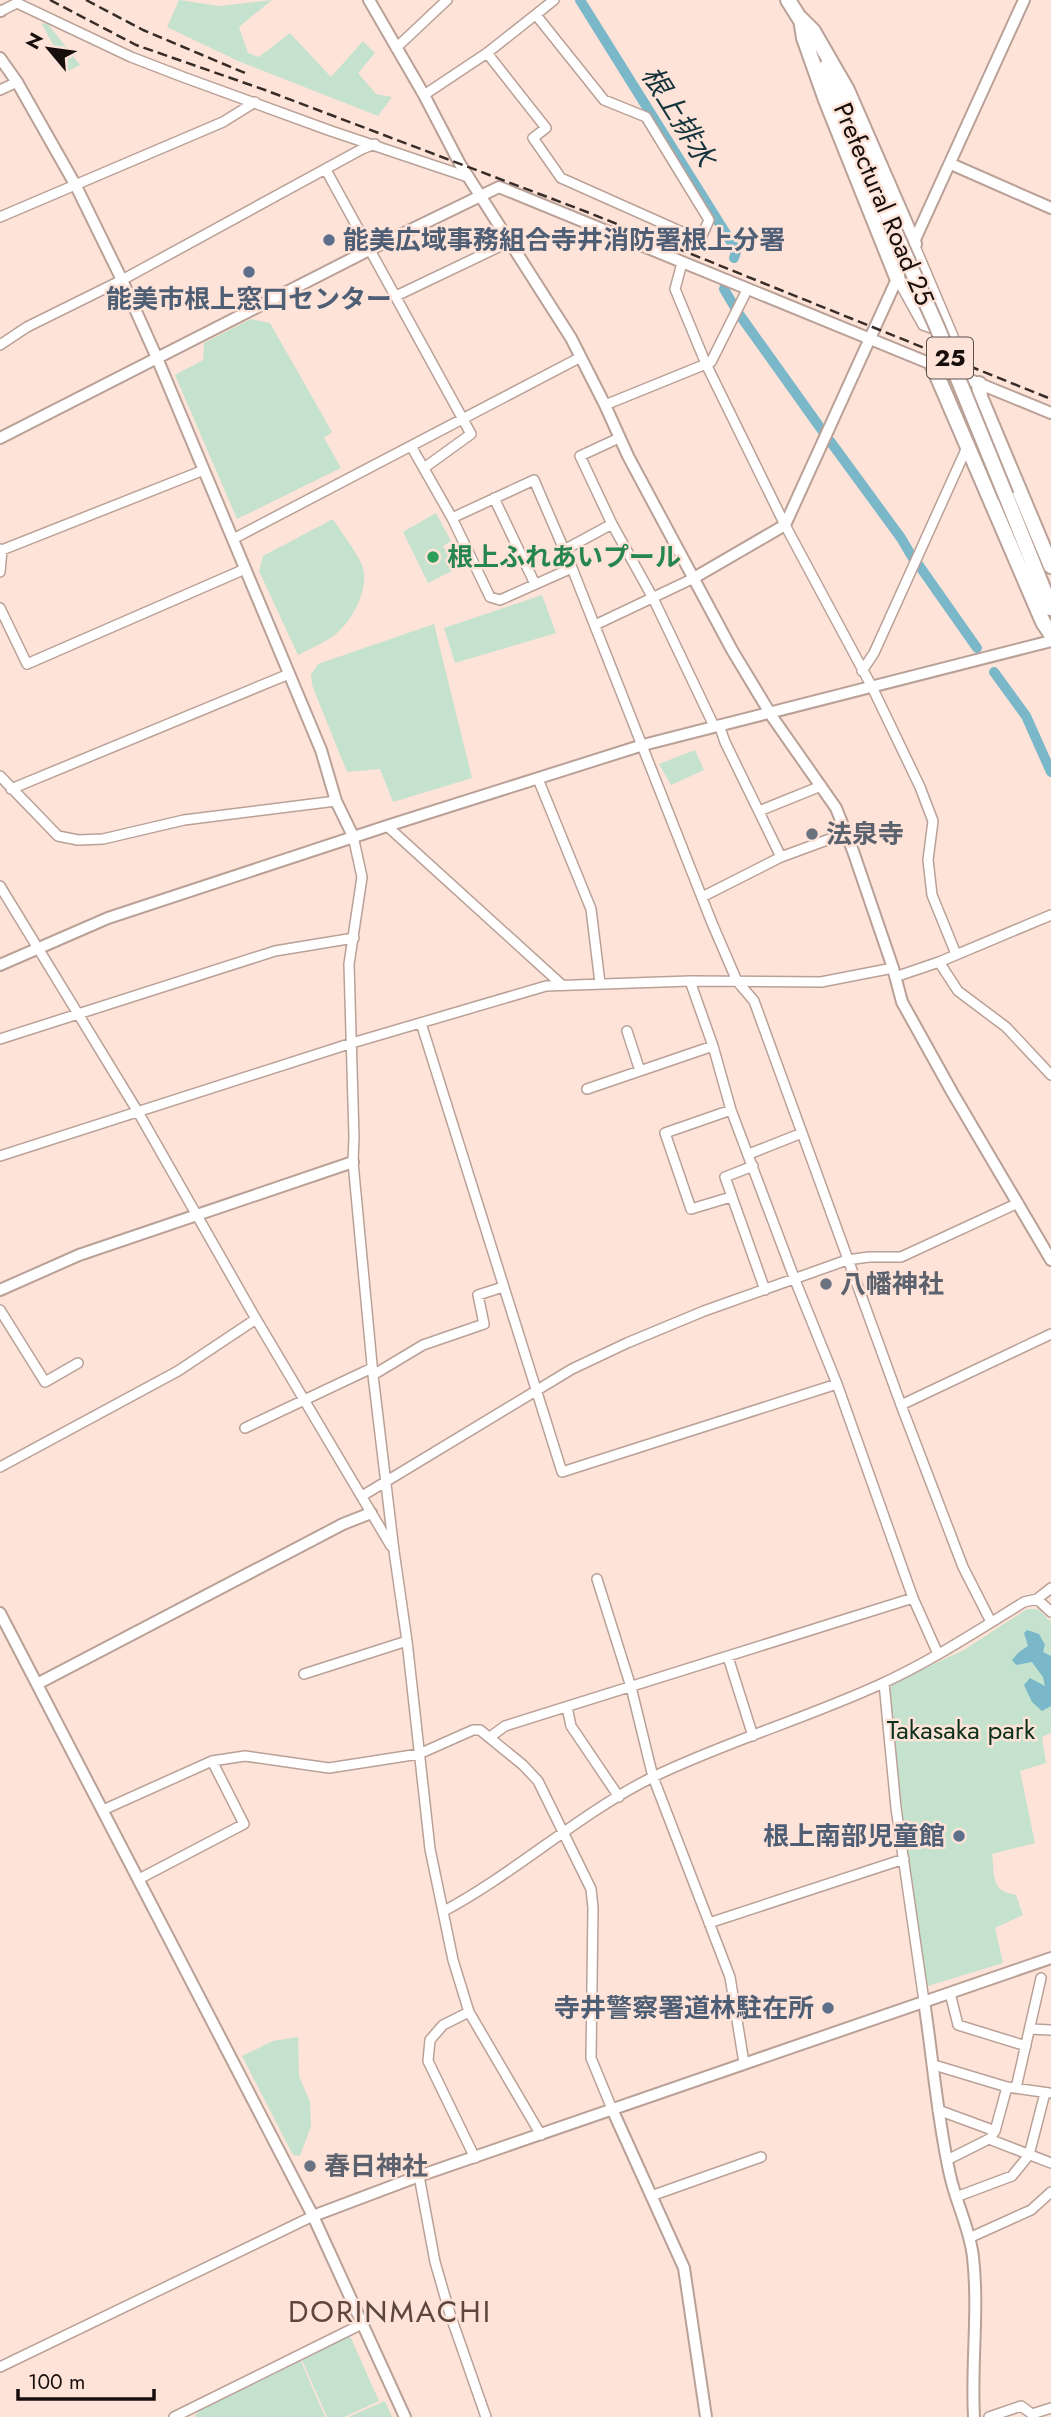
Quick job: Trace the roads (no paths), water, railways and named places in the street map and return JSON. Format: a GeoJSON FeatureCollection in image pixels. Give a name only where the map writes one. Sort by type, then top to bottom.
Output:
{"type":"FeatureCollection","features":[{"type":"Feature","properties":{"kind":"main road","name":"Prefectural Road 25"},"geometry":{"type":"LineString","coordinates":[[788,0],[801,19],[839,99],[937,327],[1051,608]]}},
{"type":"Feature","properties":{"kind":"main road"},"geometry":{"type":"LineString","coordinates":[[801,19],[813,31],[847,90],[914,244]]}},
{"type":"Feature","properties":{"kind":"main road"},"geometry":{"type":"LineString","coordinates":[[801,19],[804,38],[826,100],[898,280]]}},
{"type":"Feature","properties":{"kind":"main road"},"geometry":{"type":"LineString","coordinates":[[933,366],[1043,622],[1051,634]]}},
{"type":"Feature","properties":{"kind":"main road"},"geometry":{"type":"LineString","coordinates":[[979,384],[980,397],[1051,566]]}},
{"type":"Feature","properties":{"kind":"street"},"geometry":{"type":"LineString","coordinates":[[369,0],[468,177],[571,338],[692,579],[769,712],[836,808],[902,1002],[1051,1260]]}},
{"type":"Feature","properties":{"kind":"street"},"geometry":{"type":"LineString","coordinates":[[397,48],[447,0]]}},
{"type":"Feature","properties":{"kind":"street"},"geometry":{"type":"LineString","coordinates":[[424,95],[487,53],[554,0]]}},
{"type":"Feature","properties":{"kind":"street"},"geometry":{"type":"LineString","coordinates":[[595,625],[692,579],[786,524],[1024,0]]}},
{"type":"Feature","properties":{"kind":"street"},"geometry":{"type":"LineString","coordinates":[[0,11],[18,4],[131,57],[331,131],[468,177]]}},
{"type":"Feature","properties":{"kind":"street"},"geometry":{"type":"LineString","coordinates":[[487,53],[546,128],[533,138],[561,178],[700,240],[709,220],[646,117],[604,100],[536,15]]}},
{"type":"Feature","properties":{"kind":"street"},"geometry":{"type":"LineString","coordinates":[[0,58],[17,82],[76,186],[158,358],[321,750],[336,801],[353,836],[362,877],[349,964],[353,1162],[372,1372],[407,1641],[430,1849],[457,1974],[469,2012],[541,2135]]}},
{"type":"Feature","properties":{"kind":"street"},"geometry":{"type":"LineString","coordinates":[[0,90],[17,82]]}},
{"type":"Feature","properties":{"kind":"street"},"geometry":{"type":"LineString","coordinates":[[0,217],[223,122],[255,102]]}},
{"type":"Feature","properties":{"kind":"street"},"geometry":{"type":"LineString","coordinates":[[0,345],[27,327],[122,280],[374,144]]}},
{"type":"Feature","properties":{"kind":"street"},"geometry":{"type":"LineString","coordinates":[[950,164],[1051,208]]}},
{"type":"Feature","properties":{"kind":"street"},"geometry":{"type":"LineString","coordinates":[[326,170],[471,434],[424,468]]}},
{"type":"Feature","properties":{"kind":"street"},"geometry":{"type":"LineString","coordinates":[[0,438],[369,250],[499,187],[1051,413]]}},
{"type":"Feature","properties":{"kind":"street"},"geometry":{"type":"LineString","coordinates":[[396,296],[509,242]]}},
{"type":"Feature","properties":{"kind":"street"},"geometry":{"type":"LineString","coordinates":[[898,280],[923,325],[953,335],[914,244]]}},
{"type":"Feature","properties":{"kind":"street"},"geometry":{"type":"LineString","coordinates":[[682,263],[675,289],[706,364],[872,687],[920,787],[933,821],[928,860],[932,895],[956,954]]}},
{"type":"Feature","properties":{"kind":"street"},"geometry":{"type":"LineString","coordinates":[[605,405],[711,362],[747,290]]}},
{"type":"Feature","properties":{"kind":"street"},"geometry":{"type":"LineString","coordinates":[[233,539],[579,358]]}},
{"type":"Feature","properties":{"kind":"street"},"geometry":{"type":"LineString","coordinates":[[619,438],[580,456],[781,857]]}},
{"type":"Feature","properties":{"kind":"street"},"geometry":{"type":"LineString","coordinates":[[862,671],[874,653],[968,444]]}},
{"type":"Feature","properties":{"kind":"street"},"geometry":{"type":"LineString","coordinates":[[411,446],[452,518],[490,597],[500,600],[572,569]]}},
{"type":"Feature","properties":{"kind":"street"},"geometry":{"type":"LineString","coordinates":[[0,572],[1,550],[204,470]]}},
{"type":"Feature","properties":{"kind":"street"},"geometry":{"type":"LineString","coordinates":[[452,518],[534,480],[737,981],[754,1001],[901,1405],[963,1567],[991,1622]]}},
{"type":"Feature","properties":{"kind":"street"},"geometry":{"type":"LineString","coordinates":[[494,498],[535,584]]}},
{"type":"Feature","properties":{"kind":"street"},"geometry":{"type":"LineString","coordinates":[[564,550],[612,524]]}},
{"type":"Feature","properties":{"kind":"street"},"geometry":{"type":"LineString","coordinates":[[0,608],[27,664],[245,569]]}},
{"type":"Feature","properties":{"kind":"street"},"geometry":{"type":"LineString","coordinates":[[0,965],[108,918],[353,836],[643,746],[1051,641]]}},
{"type":"Feature","properties":{"kind":"street"},"geometry":{"type":"LineString","coordinates":[[11,789],[289,674]]}},
{"type":"Feature","properties":{"kind":"street"},"geometry":{"type":"LineString","coordinates":[[0,776],[58,836],[78,840],[103,839],[184,820],[336,801]]}},
{"type":"Feature","properties":{"kind":"street"},"geometry":{"type":"LineString","coordinates":[[538,779],[591,909],[600,983]]}},
{"type":"Feature","properties":{"kind":"street"},"geometry":{"type":"LineString","coordinates":[[759,811],[821,786]]}},
{"type":"Feature","properties":{"kind":"street"},"geometry":{"type":"LineString","coordinates":[[387,826],[562,985]]}},
{"type":"Feature","properties":{"kind":"street"},"geometry":{"type":"LineString","coordinates":[[702,897],[781,857],[846,833]]}},
{"type":"Feature","properties":{"kind":"street"},"geometry":{"type":"LineString","coordinates":[[0,886],[138,1112],[256,1319],[394,1551]]}},
{"type":"Feature","properties":{"kind":"street"},"geometry":{"type":"LineString","coordinates":[[0,1156],[352,1043],[546,986],[690,981],[821,982],[894,972],[939,962],[1051,915]]}},
{"type":"Feature","properties":{"kind":"street"},"geometry":{"type":"LineString","coordinates":[[0,1039],[275,951],[354,938]]}},
{"type":"Feature","properties":{"kind":"street"},"geometry":{"type":"LineString","coordinates":[[939,962],[958,991],[1006,1027],[1051,1075]]}},
{"type":"Feature","properties":{"kind":"street"},"geometry":{"type":"LineString","coordinates":[[690,981],[713,1046],[731,1110],[837,1384],[913,1598],[938,1654]]}},
{"type":"Feature","properties":{"kind":"street"},"geometry":{"type":"LineString","coordinates":[[421,1023],[562,1472],[837,1384]]}},
{"type":"Feature","properties":{"kind":"street"},"geometry":{"type":"LineString","coordinates":[[627,1031],[640,1071]]}},
{"type":"Feature","properties":{"kind":"street"},"geometry":{"type":"LineString","coordinates":[[587,1089],[713,1046]]}},
{"type":"Feature","properties":{"kind":"street"},"geometry":{"type":"LineString","coordinates":[[730,1197],[691,1209],[665,1133],[731,1110]]}},
{"type":"Feature","properties":{"kind":"street"},"geometry":{"type":"LineString","coordinates":[[749,1154],[802,1133]]}},
{"type":"Feature","properties":{"kind":"street"},"geometry":{"type":"LineString","coordinates":[[0,1290],[79,1255],[353,1162]]}},
{"type":"Feature","properties":{"kind":"street"},"geometry":{"type":"LineString","coordinates":[[753,1166],[725,1177],[765,1290]]}},
{"type":"Feature","properties":{"kind":"street"},"geometry":{"type":"LineString","coordinates":[[362,1496],[572,1369],[658,1328],[847,1260],[901,1257],[1018,1203]]}},
{"type":"Feature","properties":{"kind":"street"},"geometry":{"type":"LineString","coordinates":[[246,1428],[372,1372],[423,1345],[484,1324],[478,1296],[503,1287]]}},
{"type":"Feature","properties":{"kind":"street"},"geometry":{"type":"LineString","coordinates":[[0,1310],[45,1382],[79,1363]]}},
{"type":"Feature","properties":{"kind":"street"},"geometry":{"type":"LineString","coordinates":[[0,1467],[178,1371],[256,1319]]}},
{"type":"Feature","properties":{"kind":"street"},"geometry":{"type":"LineString","coordinates":[[901,1405],[1051,1334]]}},
{"type":"Feature","properties":{"kind":"street"},"geometry":{"type":"LineString","coordinates":[[37,1684],[320,1535],[371,1513]]}},
{"type":"Feature","properties":{"kind":"street"},"geometry":{"type":"LineString","coordinates":[[597,1579],[631,1687],[653,1777],[730,1977],[744,2063]]}},
{"type":"Feature","properties":{"kind":"street"},"geometry":{"type":"LineString","coordinates":[[444,1911],[471,1897],[564,1833],[653,1777],[884,1683],[1024,1602],[1037,1600],[1051,1588]]}},
{"type":"Feature","properties":{"kind":"street"},"geometry":{"type":"LineString","coordinates":[[490,1737],[505,1726],[913,1598]]}},
{"type":"Feature","properties":{"kind":"street"},"geometry":{"type":"LineString","coordinates":[[1037,1600],[1051,1612]]}},
{"type":"Feature","properties":{"kind":"street"},"geometry":{"type":"LineString","coordinates":[[0,1613],[313,2216],[405,2417]]}},
{"type":"Feature","properties":{"kind":"street"},"geometry":{"type":"LineString","coordinates":[[304,1674],[407,1641]]}},
{"type":"Feature","properties":{"kind":"street"},"geometry":{"type":"LineString","coordinates":[[728,1657],[752,1736]]}},
{"type":"Feature","properties":{"kind":"street"},"geometry":{"type":"LineString","coordinates":[[884,1683],[896,1808],[934,2065],[938,2110],[947,2160],[973,2255],[974,2417]]}},
{"type":"Feature","properties":{"kind":"street"},"geometry":{"type":"LineString","coordinates":[[568,1707],[571,1726],[619,1797]]}},
{"type":"Feature","properties":{"kind":"street"},"geometry":{"type":"LineString","coordinates":[[103,1810],[212,1761],[244,1756],[329,1768],[419,1754],[473,1730],[480,1730],[490,1737],[538,1782],[591,1889],[591,2058],[684,2268],[706,2417]]}},
{"type":"Feature","properties":{"kind":"street"},"geometry":{"type":"LineString","coordinates":[[139,1879],[244,1824],[212,1761]]}},
{"type":"Feature","properties":{"kind":"street"},"geometry":{"type":"LineString","coordinates":[[709,1923],[904,1859]]}},
{"type":"Feature","properties":{"kind":"street"},"geometry":{"type":"LineString","coordinates":[[0,2367],[313,2216],[419,2176],[1051,1958]]}},
{"type":"Feature","properties":{"kind":"street"},"geometry":{"type":"LineString","coordinates":[[947,2160],[992,2135],[1026,2046],[1041,1978]]}},
{"type":"Feature","properties":{"kind":"street"},"geometry":{"type":"LineString","coordinates":[[950,1993],[958,2025],[1026,2046]]}},
{"type":"Feature","properties":{"kind":"street"},"geometry":{"type":"LineString","coordinates":[[469,2012],[443,2025],[430,2040],[428,2061],[475,2158]]}},
{"type":"Feature","properties":{"kind":"street"},"geometry":{"type":"LineString","coordinates":[[1030,2029],[1051,2029]]}},
{"type":"Feature","properties":{"kind":"street"},"geometry":{"type":"LineString","coordinates":[[934,2065],[1012,2088],[1048,2093],[1029,2155],[1012,2176],[956,2197]]}},
{"type":"Feature","properties":{"kind":"street"},"geometry":{"type":"LineString","coordinates":[[938,2110],[1051,2163]]}},
{"type":"Feature","properties":{"kind":"street"},"geometry":{"type":"LineString","coordinates":[[650,2196],[761,2157]]}},
{"type":"Feature","properties":{"kind":"street"},"geometry":{"type":"LineString","coordinates":[[419,2176],[435,2262],[486,2417]]}},
{"type":"Feature","properties":{"kind":"street"},"geometry":{"type":"LineString","coordinates":[[969,2238],[1031,2210],[1051,2192]]}},
{"type":"Feature","properties":{"kind":"street"},"geometry":{"type":"LineString","coordinates":[[174,2417],[362,2324]]}},
{"type":"Feature","properties":{"kind":"street"},"geometry":{"type":"LineString","coordinates":[[989,2417],[1021,2406],[1032,2414],[1051,2408]]}},
{"type":"Feature","properties":{"kind":"water"},"geometry":{"type":"Polygon","coordinates":[[[1027,1630],[1039,1634],[1045,1645],[1043,1652],[1051,1656],[1051,1706],[1042,1711],[1032,1702],[1024,1685],[1030,1678],[1045,1686],[1043,1677],[1032,1662],[1016,1665],[1012,1660],[1028,1646],[1024,1633],[1027,1630]]]}},
{"type":"Feature","properties":{"kind":"waterway","name":"根上排水"},"geometry":{"type":"LineString","coordinates":[[580,0],[733,245],[736,252],[734,258]]}},
{"type":"Feature","properties":{"kind":"waterway","name":"根上排水"},"geometry":{"type":"LineString","coordinates":[[725,286],[724,289],[734,306]]}},
{"type":"Feature","properties":{"kind":"waterway","name":"根上排水"},"geometry":{"type":"LineString","coordinates":[[739,314],[824,433]]}},
{"type":"Feature","properties":{"kind":"waterway","name":"根上排水"},"geometry":{"type":"LineString","coordinates":[[830,441],[914,560]]}},
{"type":"Feature","properties":{"kind":"waterway","name":"根上排水"},"geometry":{"type":"LineString","coordinates":[[918,564],[977,648]]}},
{"type":"Feature","properties":{"kind":"waterway","name":"根上排水"},"geometry":{"type":"LineString","coordinates":[[994,672],[1026,716],[1051,772]]}},
{"type":"Feature","properties":{"kind":"railway"},"geometry":{"type":"LineString","coordinates":[[50,0],[136,45],[265,90],[587,212],[1051,399]]}},
{"type":"Feature","properties":{"kind":"railway"},"geometry":{"type":"LineString","coordinates":[[86,0],[143,30],[245,73]]}},
{"type":"Feature","properties":{"kind":"place","name":"能美広域事務組合寺井消防署根上分署"},"geometry":{"type":"Point","coordinates":[329,240]}},
{"type":"Feature","properties":{"kind":"place","name":"能美市根上窓口センター"},"geometry":{"type":"Point","coordinates":[249,272]}},
{"type":"Feature","properties":{"kind":"place","name":"根上ふれあいプール"},"geometry":{"type":"Point","coordinates":[433,557]}},
{"type":"Feature","properties":{"kind":"place","name":"法泉寺"},"geometry":{"type":"Point","coordinates":[812,834]}},
{"type":"Feature","properties":{"kind":"place","name":"八幡神社"},"geometry":{"type":"Point","coordinates":[826,1284]}},
{"type":"Feature","properties":{"kind":"place","name":"根上南部児童館"},"geometry":{"type":"Point","coordinates":[959,1836]}},
{"type":"Feature","properties":{"kind":"place","name":"寺井警察署道林駐在所"},"geometry":{"type":"Point","coordinates":[828,2008]}},
{"type":"Feature","properties":{"kind":"place","name":"春日神社"},"geometry":{"type":"Point","coordinates":[310,2166]}},
{"type":"Feature","properties":{"kind":"district","name":"DORINMACHI"},"geometry":{"type":"Point","coordinates":[390,2312]}},
{"type":"Feature","properties":{"kind":"park label","name":"Takasaka park"},"geometry":{"type":"Point","coordinates":[961,1730]}}]}
